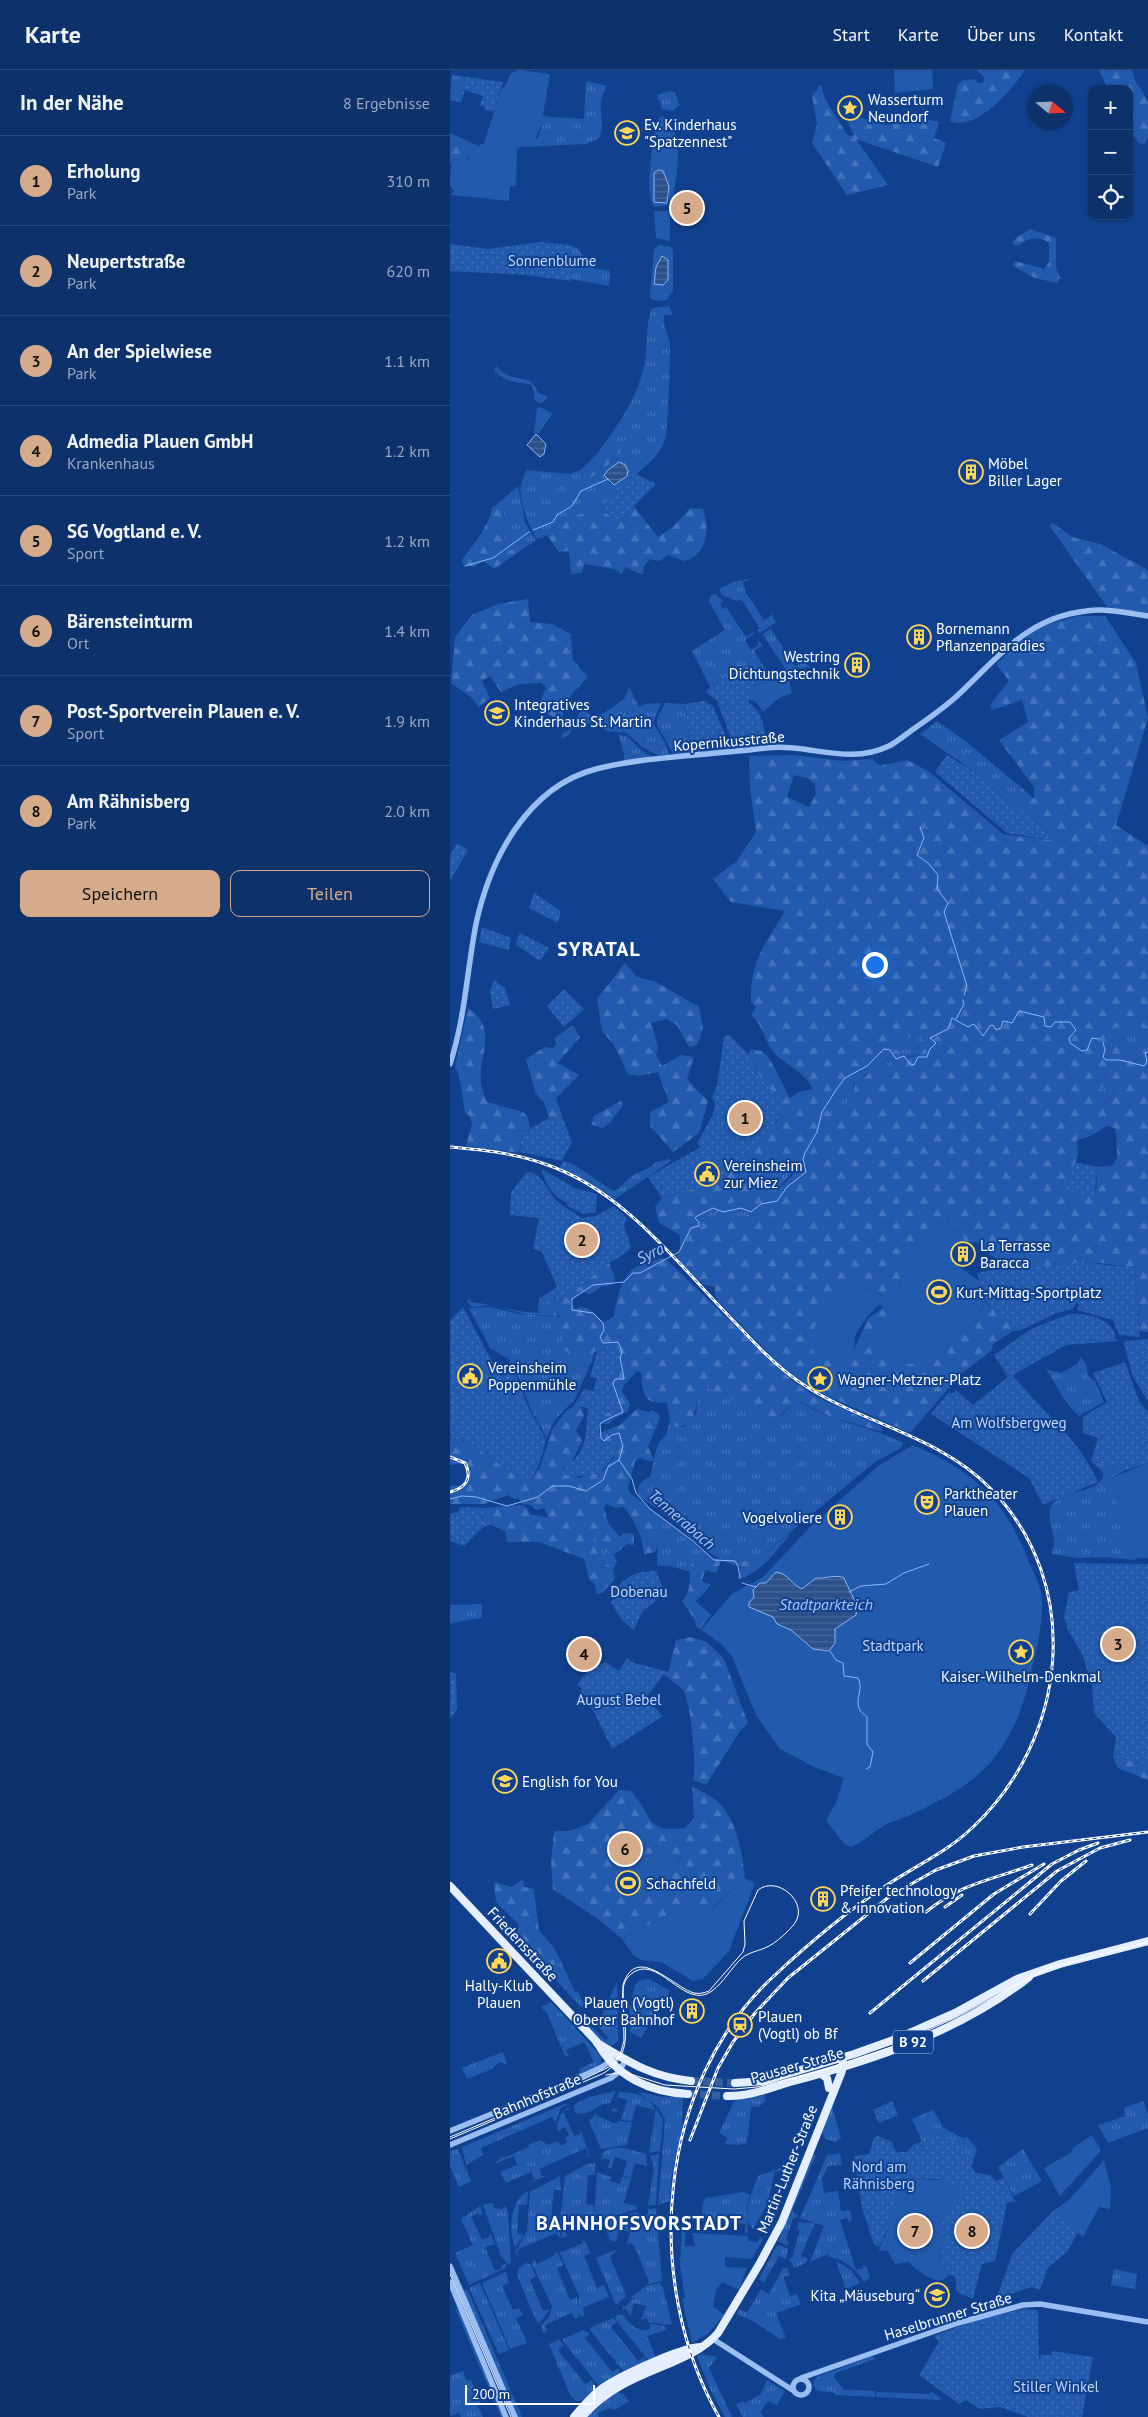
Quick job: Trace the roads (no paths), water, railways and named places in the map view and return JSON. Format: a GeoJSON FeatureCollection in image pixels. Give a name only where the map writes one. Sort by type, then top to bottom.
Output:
{"type":"FeatureCollection","features":[{"type":"Feature","properties":{"kind":"main road","name":"Friedensstraße"},"geometry":{"type":"LineString","coordinates":[[450,1886],[596,2042],[610,2062]]}},
{"type":"Feature","properties":{"kind":"main road","name":"Pausaer Straße"},"geometry":{"type":"LineString","coordinates":[[736,2083],[764,2081],[843,2058],[896,2039],[965,2008],[1007,1983],[1060,1964],[1148,1941]]}},
{"type":"Feature","properties":{"kind":"main road","name":"Pausaer Straße"},"geometry":{"type":"LineString","coordinates":[[727,2096],[745,2094],[821,2074],[893,2050],[959,2021],[1012,1991],[1033,1974]]}},
{"type":"Feature","properties":{"kind":"main road","name":"Friedensstraße"},"geometry":{"type":"LineString","coordinates":[[596,2042],[616,2055]]}},
{"type":"Feature","properties":{"kind":"main road"},"geometry":{"type":"LineString","coordinates":[[616,2055],[654,2074],[692,2081]]}},
{"type":"Feature","properties":{"kind":"main road"},"geometry":{"type":"LineString","coordinates":[[840,2068],[843,2058]]}},
{"type":"Feature","properties":{"kind":"main road"},"geometry":{"type":"LineString","coordinates":[[610,2062],[620,2071],[650,2088],[688,2094]]}},
{"type":"Feature","properties":{"kind":"main road","name":"Martin-Luther-Straße"},"geometry":{"type":"LineString","coordinates":[[750,2279],[840,2068]]}},
{"type":"Feature","properties":{"kind":"main road","name":"Martin-Luther-Straße"},"geometry":{"type":"LineString","coordinates":[[579,2416],[623,2380],[702,2347],[713,2339],[726,2322],[782,2222],[840,2068]]}},
{"type":"Feature","properties":{"kind":"main road"},"geometry":{"type":"LineString","coordinates":[[821,2074],[827,2078],[830,2088]]}},
{"type":"Feature","properties":{"kind":"street","name":"Kopernikusstraße"},"geometry":{"type":"LineString","coordinates":[[450,1064],[476,926],[491,874],[515,830],[528,812],[553,789],[594,770],[624,764],[773,748],[798,748],[837,755],[863,753],[888,746],[933,715],[1007,647],[1034,626],[1059,616],[1085,611],[1110,611],[1148,616]]}},
{"type":"Feature","properties":{"kind":"street","name":"Bahnhofstraße"},"geometry":{"type":"LineString","coordinates":[[450,2131],[534,2098],[610,2062],[616,2055]]}},
{"type":"Feature","properties":{"kind":"street"},"geometry":{"type":"LineString","coordinates":[[620,2071],[625,2060]]}},
{"type":"Feature","properties":{"kind":"street","name":"Bahnhofstraße"},"geometry":{"type":"LineString","coordinates":[[450,2145],[566,2098],[611,2078],[620,2071]]}},
{"type":"Feature","properties":{"kind":"street"},"geometry":{"type":"LineString","coordinates":[[450,2266],[515,2417]]}},
{"type":"Feature","properties":{"kind":"street"},"geometry":{"type":"LineString","coordinates":[[450,2282],[506,2417]]}},
{"type":"Feature","properties":{"kind":"street","name":"Haselbrunner Straße"},"geometry":{"type":"LineString","coordinates":[[781,2382],[798,2379],[958,2323],[1023,2305],[1040,2304],[1148,2322]]}},
{"type":"Feature","properties":{"kind":"street"},"geometry":{"type":"LineString","coordinates":[[713,2339],[798,2394],[804,2394],[809,2389],[809,2384],[817,2372]]}},
{"type":"Feature","properties":{"kind":"street"},"geometry":{"type":"LineString","coordinates":[[794,2391],[793,2385],[798,2379],[806,2380],[809,2384]]}},
{"type":"Feature","properties":{"kind":"water"},"geometry":{"type":"Polygon","coordinates":[[[658,170],[663,171],[669,186],[667,203],[654,202],[654,173],[658,170]]]}},
{"type":"Feature","properties":{"kind":"water"},"geometry":{"type":"Polygon","coordinates":[[[662,256],[668,260],[668,280],[663,285],[654,284],[656,267],[662,256]]]}},
{"type":"Feature","properties":{"kind":"water"},"geometry":{"type":"Polygon","coordinates":[[[536,434],[546,444],[544,454],[540,457],[527,445],[536,434]]]}},
{"type":"Feature","properties":{"kind":"water"},"geometry":{"type":"Polygon","coordinates":[[[619,462],[625,465],[628,471],[627,476],[614,485],[604,475],[619,462]]]}},
{"type":"Feature","properties":{"kind":"water","name":"Stadtparkteich"},"geometry":{"type":"Polygon","coordinates":[[[776,1572],[784,1575],[802,1589],[816,1578],[838,1576],[844,1578],[857,1606],[856,1615],[835,1629],[835,1643],[829,1651],[813,1649],[791,1630],[777,1624],[773,1617],[749,1607],[749,1603],[754,1597],[753,1590],[760,1583],[766,1583],[776,1572]]]}},
{"type":"Feature","properties":{"kind":"waterway"},"geometry":{"type":"LineString","coordinates":[[533,530],[553,522],[557,515],[572,506],[581,491],[608,479]]}},
{"type":"Feature","properties":{"kind":"waterway"},"geometry":{"type":"LineString","coordinates":[[465,566],[493,558],[529,532]]}},
{"type":"Feature","properties":{"kind":"waterway"},"geometry":{"type":"LineString","coordinates":[[920,827],[924,838],[917,855],[929,864],[938,875],[937,889],[948,903],[944,912],[967,986],[964,995]]}},
{"type":"Feature","properties":{"kind":"waterway"},"geometry":{"type":"LineString","coordinates":[[956,1019],[964,1004],[963,1000]]}},
{"type":"Feature","properties":{"kind":"waterway","name":"Syra"},"geometry":{"type":"LineString","coordinates":[[450,1499],[462,1496],[476,1497],[507,1506],[538,1497],[552,1486],[569,1486],[586,1491],[603,1480],[608,1467],[619,1460],[623,1446],[619,1433],[612,1435],[604,1441],[601,1438],[600,1424],[623,1412],[613,1384],[615,1379],[624,1379],[620,1357],[622,1352],[618,1342],[603,1343],[600,1337],[604,1330],[603,1323],[593,1313],[572,1310],[572,1299],[593,1285],[624,1282],[633,1273],[640,1273],[679,1252],[691,1228],[699,1226],[699,1222],[695,1218],[713,1208],[723,1212],[741,1208],[751,1212],[761,1204],[777,1201],[787,1187],[806,1172],[803,1159],[805,1153],[817,1132],[822,1112],[836,1090],[845,1078],[867,1066],[884,1049],[890,1050],[896,1059],[904,1056],[910,1064],[914,1065],[918,1057],[927,1057],[930,1049],[936,1043],[930,1038],[948,1029],[952,1018],[968,1027],[974,1024],[983,1036],[990,1026],[993,1025],[996,1030],[1001,1028],[1003,1021],[1012,1023],[1019,1011],[1044,1017],[1045,1026],[1051,1027],[1055,1022],[1070,1022],[1076,1030],[1069,1038],[1070,1043],[1082,1051],[1087,1050],[1092,1038],[1099,1039]]}},
{"type":"Feature","properties":{"kind":"waterway","name":"Syra"},"geometry":{"type":"LineString","coordinates":[[1103,1042],[1105,1050],[1103,1057],[1106,1060],[1120,1060],[1144,1066],[1147,1062],[1145,1053],[1148,1052]]}},
{"type":"Feature","properties":{"kind":"waterway","name":"Tennerabach"},"geometry":{"type":"LineString","coordinates":[[619,1460],[632,1479],[636,1493],[650,1509],[693,1541],[714,1560],[735,1561],[740,1578]]}},
{"type":"Feature","properties":{"kind":"waterway"},"geometry":{"type":"LineString","coordinates":[[849,1592],[861,1586],[886,1584],[904,1573],[929,1564]]}},
{"type":"Feature","properties":{"kind":"waterway","name":"Tennerabach"},"geometry":{"type":"LineString","coordinates":[[742,1583],[756,1587]]}},
{"type":"Feature","properties":{"kind":"waterway","name":"Tennerabach"},"geometry":{"type":"LineString","coordinates":[[830,1651],[836,1660],[843,1663],[844,1676],[858,1678],[860,1682],[858,1704],[860,1711],[867,1717],[867,1744],[873,1752],[870,1767],[866,1769]]}},
{"type":"Feature","properties":{"kind":"tunnel"},"geometry":{"type":"LineString","coordinates":[[691,2081],[735,2083]]}},
{"type":"Feature","properties":{"kind":"tunnel"},"geometry":{"type":"LineString","coordinates":[[688,2094],[727,2096]]}},
{"type":"Feature","properties":{"kind":"tram line"},"geometry":{"type":"LineString","coordinates":[[450,2137],[561,2090],[613,2065],[620,2055],[624,2041],[623,1985],[629,1973],[637,1968],[646,1967],[694,1993],[709,1991],[743,1952],[745,1944],[744,1921],[758,1890],[766,1886],[774,1886],[782,1888],[794,1899],[798,1907],[795,1923],[771,1945],[742,1958],[712,1991],[702,1995],[691,1994],[650,1970],[640,1969],[630,1975],[624,1984],[625,2037],[623,2051],[616,2063],[602,2074],[450,2139]]}},
{"type":"Feature","properties":{"kind":"tram line"},"geometry":{"type":"LineString","coordinates":[[606,2075],[624,2072],[665,2085],[734,2089],[757,2087],[817,2072],[891,2047],[957,2017],[1046,1969],[1148,1942]]}},
{"type":"Feature","properties":{"kind":"tram line"},"geometry":{"type":"LineString","coordinates":[[450,2274],[511,2417]]}},
{"type":"Feature","properties":{"kind":"railway"},"geometry":{"type":"LineString","coordinates":[[450,1147],[498,1152],[534,1160],[573,1176],[598,1191],[645,1228],[752,1341],[788,1374],[846,1408],[922,1441],[946,1454],[969,1470],[990,1488],[1020,1527],[1041,1569],[1051,1614],[1053,1661],[1045,1707],[1029,1751],[1004,1792],[962,1837],[855,1907],[774,1976],[735,2020],[705,2071],[684,2127],[673,2186],[671,2247],[679,2306],[694,2364],[719,2417]]}},
{"type":"Feature","properties":{"kind":"railway"},"geometry":{"type":"LineString","coordinates":[[450,1457],[465,1463],[468,1474],[466,1482],[460,1488],[450,1492]]}},
{"type":"Feature","properties":{"kind":"railway"},"geometry":{"type":"LineString","coordinates":[[690,2140],[718,2068],[733,2042],[755,2013],[788,1978],[890,1896],[936,1870],[974,1856],[1023,1847],[1148,1832]]}},
{"type":"Feature","properties":{"kind":"railway"},"geometry":{"type":"LineString","coordinates":[[923,1981],[1057,1871],[1100,1848],[1130,1840]]}},
{"type":"Feature","properties":{"kind":"railway"},"geometry":{"type":"LineString","coordinates":[[870,2013],[1052,1864],[1079,1850],[1098,1843]]}},
{"type":"Feature","properties":{"kind":"railway"},"geometry":{"type":"LineString","coordinates":[[1030,1914],[1061,1881],[1086,1861]]}},
{"type":"Feature","properties":{"kind":"railway"},"geometry":{"type":"LineString","coordinates":[[910,1963],[994,1894],[1044,1864]]}},
{"type":"Feature","properties":{"kind":"railway"},"geometry":{"type":"LineString","coordinates":[[926,1912],[939,1902],[965,1888],[1032,1865]]}},
{"type":"Feature","properties":{"kind":"railway"},"geometry":{"type":"LineString","coordinates":[[945,1907],[962,1895]]}},
{"type":"Feature","properties":{"kind":"place","name":"Wasserturm Neundorf"},"geometry":{"type":"Point","coordinates":[850,108]}},
{"type":"Feature","properties":{"kind":"place","name":"Ev. Kinderhaus \"Spatzennest\""},"geometry":{"type":"Point","coordinates":[627,133]}},
{"type":"Feature","properties":{"kind":"place","name":"SG Vogtland e. V."},"geometry":{"type":"Point","coordinates":[687,208]}},
{"type":"Feature","properties":{"kind":"place","name":"Möbel Biller Lager"},"geometry":{"type":"Point","coordinates":[971,472]}},
{"type":"Feature","properties":{"kind":"place","name":"Bornemann Pflanzenparadies"},"geometry":{"type":"Point","coordinates":[919,637]}},
{"type":"Feature","properties":{"kind":"place","name":"Westring Dichtungstechnik"},"geometry":{"type":"Point","coordinates":[857,665]}},
{"type":"Feature","properties":{"kind":"place","name":"Integratives Kinderhaus St. Martin"},"geometry":{"type":"Point","coordinates":[497,713]}},
{"type":"Feature","properties":{"kind":"place","name":"Erholung"},"geometry":{"type":"Point","coordinates":[745,1118]}},
{"type":"Feature","properties":{"kind":"place","name":"Vereinsheim zur Miez"},"geometry":{"type":"Point","coordinates":[707,1174]}},
{"type":"Feature","properties":{"kind":"place","name":"Neupertstraße"},"geometry":{"type":"Point","coordinates":[582,1240]}},
{"type":"Feature","properties":{"kind":"place","name":"La Terrasse Baracca"},"geometry":{"type":"Point","coordinates":[963,1254]}},
{"type":"Feature","properties":{"kind":"place","name":"Kurt-Mittag-Sportplatz"},"geometry":{"type":"Point","coordinates":[939,1292]}},
{"type":"Feature","properties":{"kind":"place","name":"Vereinsheim Poppenmühle"},"geometry":{"type":"Point","coordinates":[470,1376]}},
{"type":"Feature","properties":{"kind":"place","name":"Wagner-Metzner-Platz"},"geometry":{"type":"Point","coordinates":[820,1379]}},
{"type":"Feature","properties":{"kind":"place","name":"Parktheater Plauen"},"geometry":{"type":"Point","coordinates":[927,1502]}},
{"type":"Feature","properties":{"kind":"place","name":"Vogelvoliere"},"geometry":{"type":"Point","coordinates":[840,1517]}},
{"type":"Feature","properties":{"kind":"place","name":"An der Spielwiese"},"geometry":{"type":"Point","coordinates":[1118,1644]}},
{"type":"Feature","properties":{"kind":"place","name":"Kaiser-Wilhelm-Denkmal"},"geometry":{"type":"Point","coordinates":[1021,1652]}},
{"type":"Feature","properties":{"kind":"place","name":"Admedia Plauen GmbH"},"geometry":{"type":"Point","coordinates":[584,1654]}},
{"type":"Feature","properties":{"kind":"place","name":"English for You"},"geometry":{"type":"Point","coordinates":[505,1781]}},
{"type":"Feature","properties":{"kind":"place","name":"Bärensteinturm"},"geometry":{"type":"Point","coordinates":[625,1849]}},
{"type":"Feature","properties":{"kind":"place","name":"Schachfeld"},"geometry":{"type":"Point","coordinates":[628,1883]}},
{"type":"Feature","properties":{"kind":"place","name":"Pfeifer technology & innovation"},"geometry":{"type":"Point","coordinates":[823,1899]}},
{"type":"Feature","properties":{"kind":"place","name":"Hally-Klub Plauen"},"geometry":{"type":"Point","coordinates":[499,1961]}},
{"type":"Feature","properties":{"kind":"place","name":"Plauen (Vogtl) Oberer Bahnhof"},"geometry":{"type":"Point","coordinates":[692,2011]}},
{"type":"Feature","properties":{"kind":"place","name":"Plauen (Vogtl) ob Bf"},"geometry":{"type":"Point","coordinates":[740,2025]}},
{"type":"Feature","properties":{"kind":"place","name":"Post-Sportverein Plauen e. V."},"geometry":{"type":"Point","coordinates":[915,2231]}},
{"type":"Feature","properties":{"kind":"place","name":"Am Rähnisberg"},"geometry":{"type":"Point","coordinates":[972,2231]}},
{"type":"Feature","properties":{"kind":"place","name":"Kita „Mäuseburg“"},"geometry":{"type":"Point","coordinates":[937,2295]}},
{"type":"Feature","properties":{"kind":"district","name":"SYRATAL"},"geometry":{"type":"Point","coordinates":[599,949]}},
{"type":"Feature","properties":{"kind":"district","name":"BAHNHOFSVORSTADT"},"geometry":{"type":"Point","coordinates":[639,2223]}},
{"type":"Feature","properties":{"kind":"park label","name":"Sonnenblume"},"geometry":{"type":"Point","coordinates":[552,260]}},
{"type":"Feature","properties":{"kind":"park label","name":"Am Wolfsbergweg"},"geometry":{"type":"Point","coordinates":[1009,1422]}},
{"type":"Feature","properties":{"kind":"park label","name":"Dobenau"},"geometry":{"type":"Point","coordinates":[639,1591]}},
{"type":"Feature","properties":{"kind":"park label","name":"Stadtpark"},"geometry":{"type":"Point","coordinates":[893,1645]}},
{"type":"Feature","properties":{"kind":"park label","name":"August Bebel"},"geometry":{"type":"Point","coordinates":[619,1699]}},
{"type":"Feature","properties":{"kind":"park label","name":"Nord am Rähnisberg"},"geometry":{"type":"Point","coordinates":[879,2174]}},
{"type":"Feature","properties":{"kind":"park label","name":"Stiller Winkel"},"geometry":{"type":"Point","coordinates":[1056,2386]}}]}
